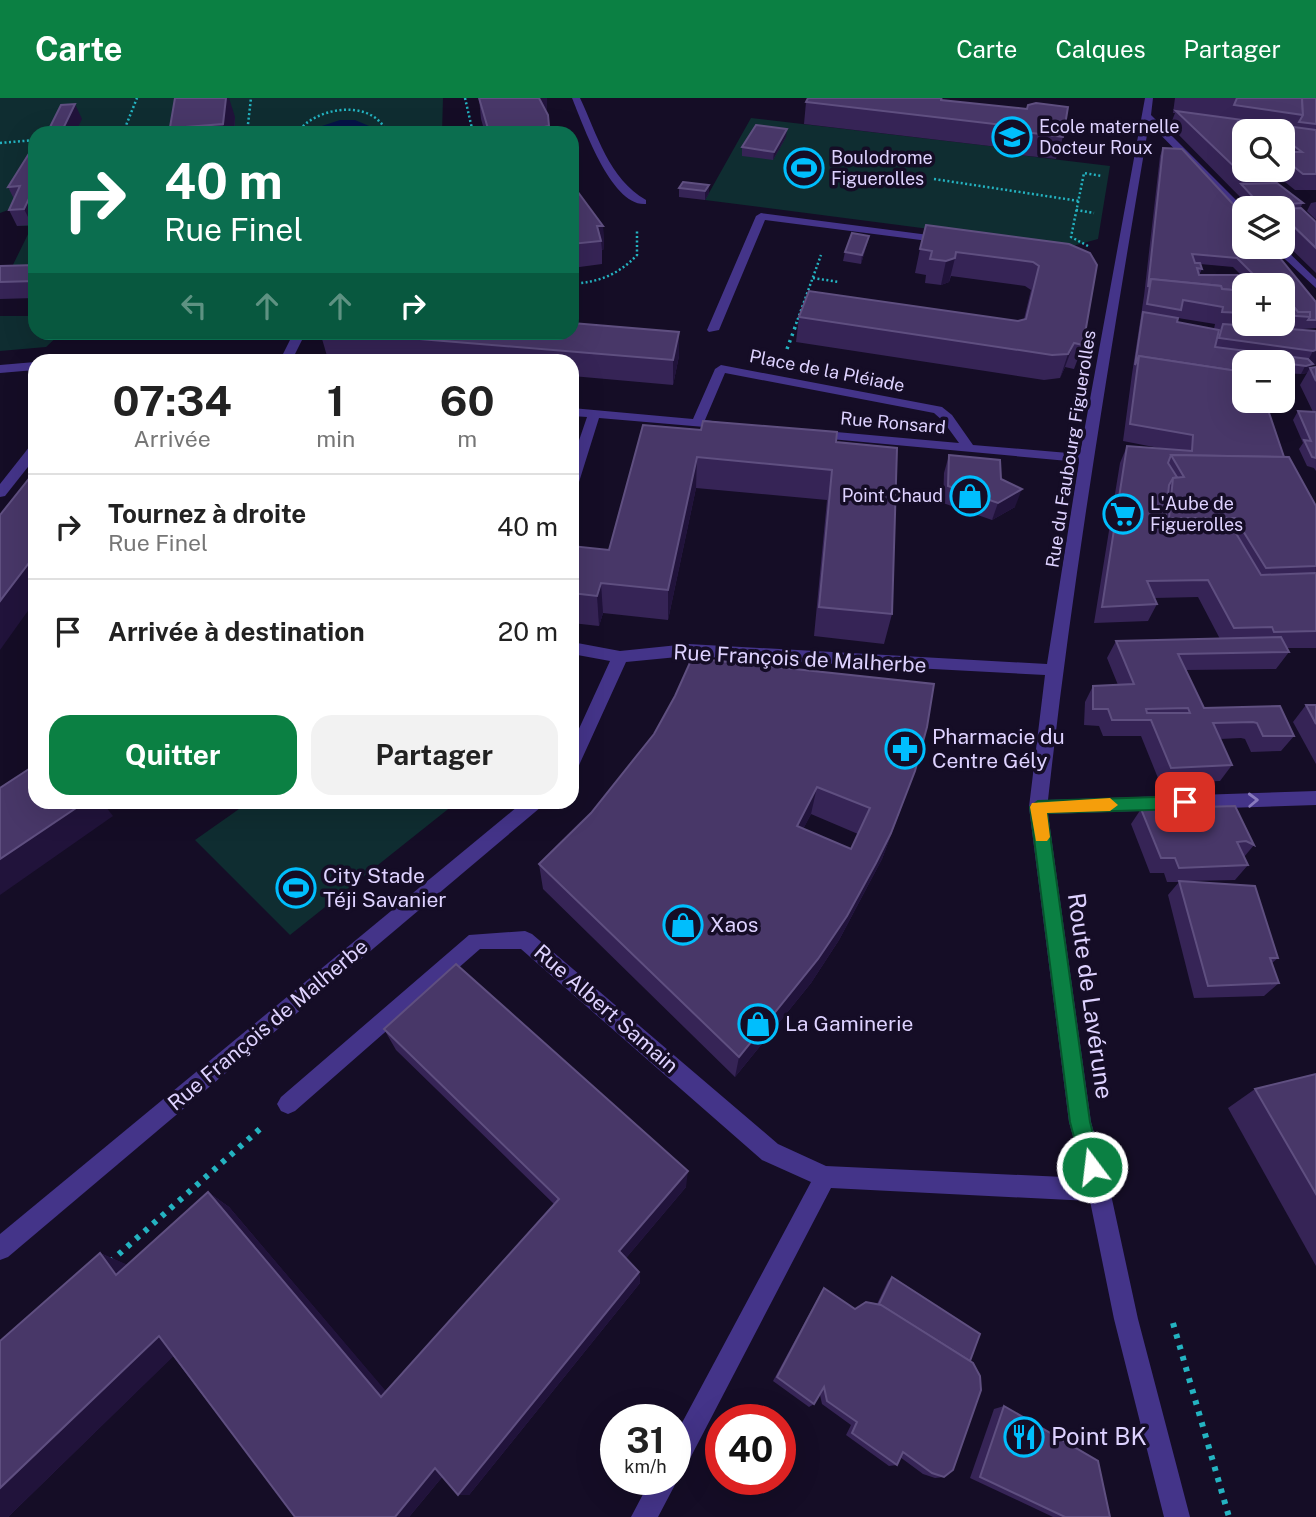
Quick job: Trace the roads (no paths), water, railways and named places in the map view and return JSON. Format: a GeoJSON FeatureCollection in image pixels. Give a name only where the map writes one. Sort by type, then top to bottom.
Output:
{"type":"FeatureCollection","features":[{"type":"Feature","properties":{"kind":"street"},"geometry":{"type":"LineString","coordinates":[[576,98],[609,170],[633,199],[642,202]]}},
{"type":"Feature","properties":{"kind":"street","name":"Rue du Faubourg Figuerolles"},"geometry":{"type":"LineString","coordinates":[[1038,807],[1054,670],[1086,459],[1111,265],[1149,98]]}},
{"type":"Feature","properties":{"kind":"street"},"geometry":{"type":"LineString","coordinates":[[1146,115],[1164,118]]}},
{"type":"Feature","properties":{"kind":"street"},"geometry":{"type":"LineString","coordinates":[[1146,115],[1232,202]]}},
{"type":"Feature","properties":{"kind":"street"},"geometry":{"type":"LineString","coordinates":[[713,330],[761,216],[960,243]]}},
{"type":"Feature","properties":{"kind":"street"},"geometry":{"type":"LineString","coordinates":[[1290,259],[1316,285]]}},
{"type":"Feature","properties":{"kind":"street"},"geometry":{"type":"LineString","coordinates":[[0,369],[28,367]]}},
{"type":"Feature","properties":{"kind":"street","name":"Place de la Pléiade"},"geometry":{"type":"LineString","coordinates":[[697,424],[721,369],[776,377],[938,410],[948,418],[968,447]]}},
{"type":"Feature","properties":{"kind":"street"},"geometry":{"type":"LineString","coordinates":[[579,413],[738,427]]}},
{"type":"Feature","properties":{"kind":"street"},"geometry":{"type":"LineString","coordinates":[[579,460],[594,414]]}},
{"type":"Feature","properties":{"kind":"street","name":"Rue Ronsard"},"geometry":{"type":"LineString","coordinates":[[804,433],[1086,459]]}},
{"type":"Feature","properties":{"kind":"street"},"geometry":{"type":"LineString","coordinates":[[0,493],[28,458]]}},
{"type":"Feature","properties":{"kind":"street","name":"Rue François de Malherbe"},"geometry":{"type":"LineString","coordinates":[[579,649],[620,657],[688,650],[1054,670]]}},
{"type":"Feature","properties":{"kind":"street"},"geometry":{"type":"LineString","coordinates":[[579,748],[620,657]]}},
{"type":"Feature","properties":{"kind":"street"},"geometry":{"type":"LineString","coordinates":[[1038,807],[1316,798]]}},
{"type":"Feature","properties":{"kind":"street","name":"Route de Lavérune"},"geometry":{"type":"LineString","coordinates":[[1038,807],[1080,1122],[1099,1189],[1126,1320],[1177,1517]]}},
{"type":"Feature","properties":{"kind":"street","name":"Rue François de Malherbe"},"geometry":{"type":"LineString","coordinates":[[0,1249],[527,809]]}},
{"type":"Feature","properties":{"kind":"street","name":"Rue Albert Samain"},"geometry":{"type":"LineString","coordinates":[[288,1104],[476,942],[526,940],[770,1152],[825,1177]]}},
{"type":"Feature","properties":{"kind":"street"},"geometry":{"type":"LineString","coordinates":[[691,1431],[825,1177],[1099,1189]]}},
{"type":"Feature","properties":{"kind":"street"},"geometry":{"type":"LineString","coordinates":[[644,1517],[656,1495]]}},
{"type":"Feature","properties":{"kind":"place","name":"Ecole maternelle Docteur Roux"},"geometry":{"type":"Point","coordinates":[1012,137]}},
{"type":"Feature","properties":{"kind":"place","name":"Boulodrome Figuerolles"},"geometry":{"type":"Point","coordinates":[804,168]}},
{"type":"Feature","properties":{"kind":"place","name":"Point Chaud"},"geometry":{"type":"Point","coordinates":[970,496]}},
{"type":"Feature","properties":{"kind":"place","name":"L'Aube de Figuerolles"},"geometry":{"type":"Point","coordinates":[1123,514]}},
{"type":"Feature","properties":{"kind":"place","name":"Pharmacie du Centre Gély"},"geometry":{"type":"Point","coordinates":[905,749]}},
{"type":"Feature","properties":{"kind":"place","name":"City Stade Téji Savanier"},"geometry":{"type":"Point","coordinates":[296,888]}},
{"type":"Feature","properties":{"kind":"place","name":"Xaos"},"geometry":{"type":"Point","coordinates":[683,925]}},
{"type":"Feature","properties":{"kind":"place","name":"La Gaminerie"},"geometry":{"type":"Point","coordinates":[758,1024]}},
{"type":"Feature","properties":{"kind":"place","name":"Point BK"},"geometry":{"type":"Point","coordinates":[1024,1437]}}]}
